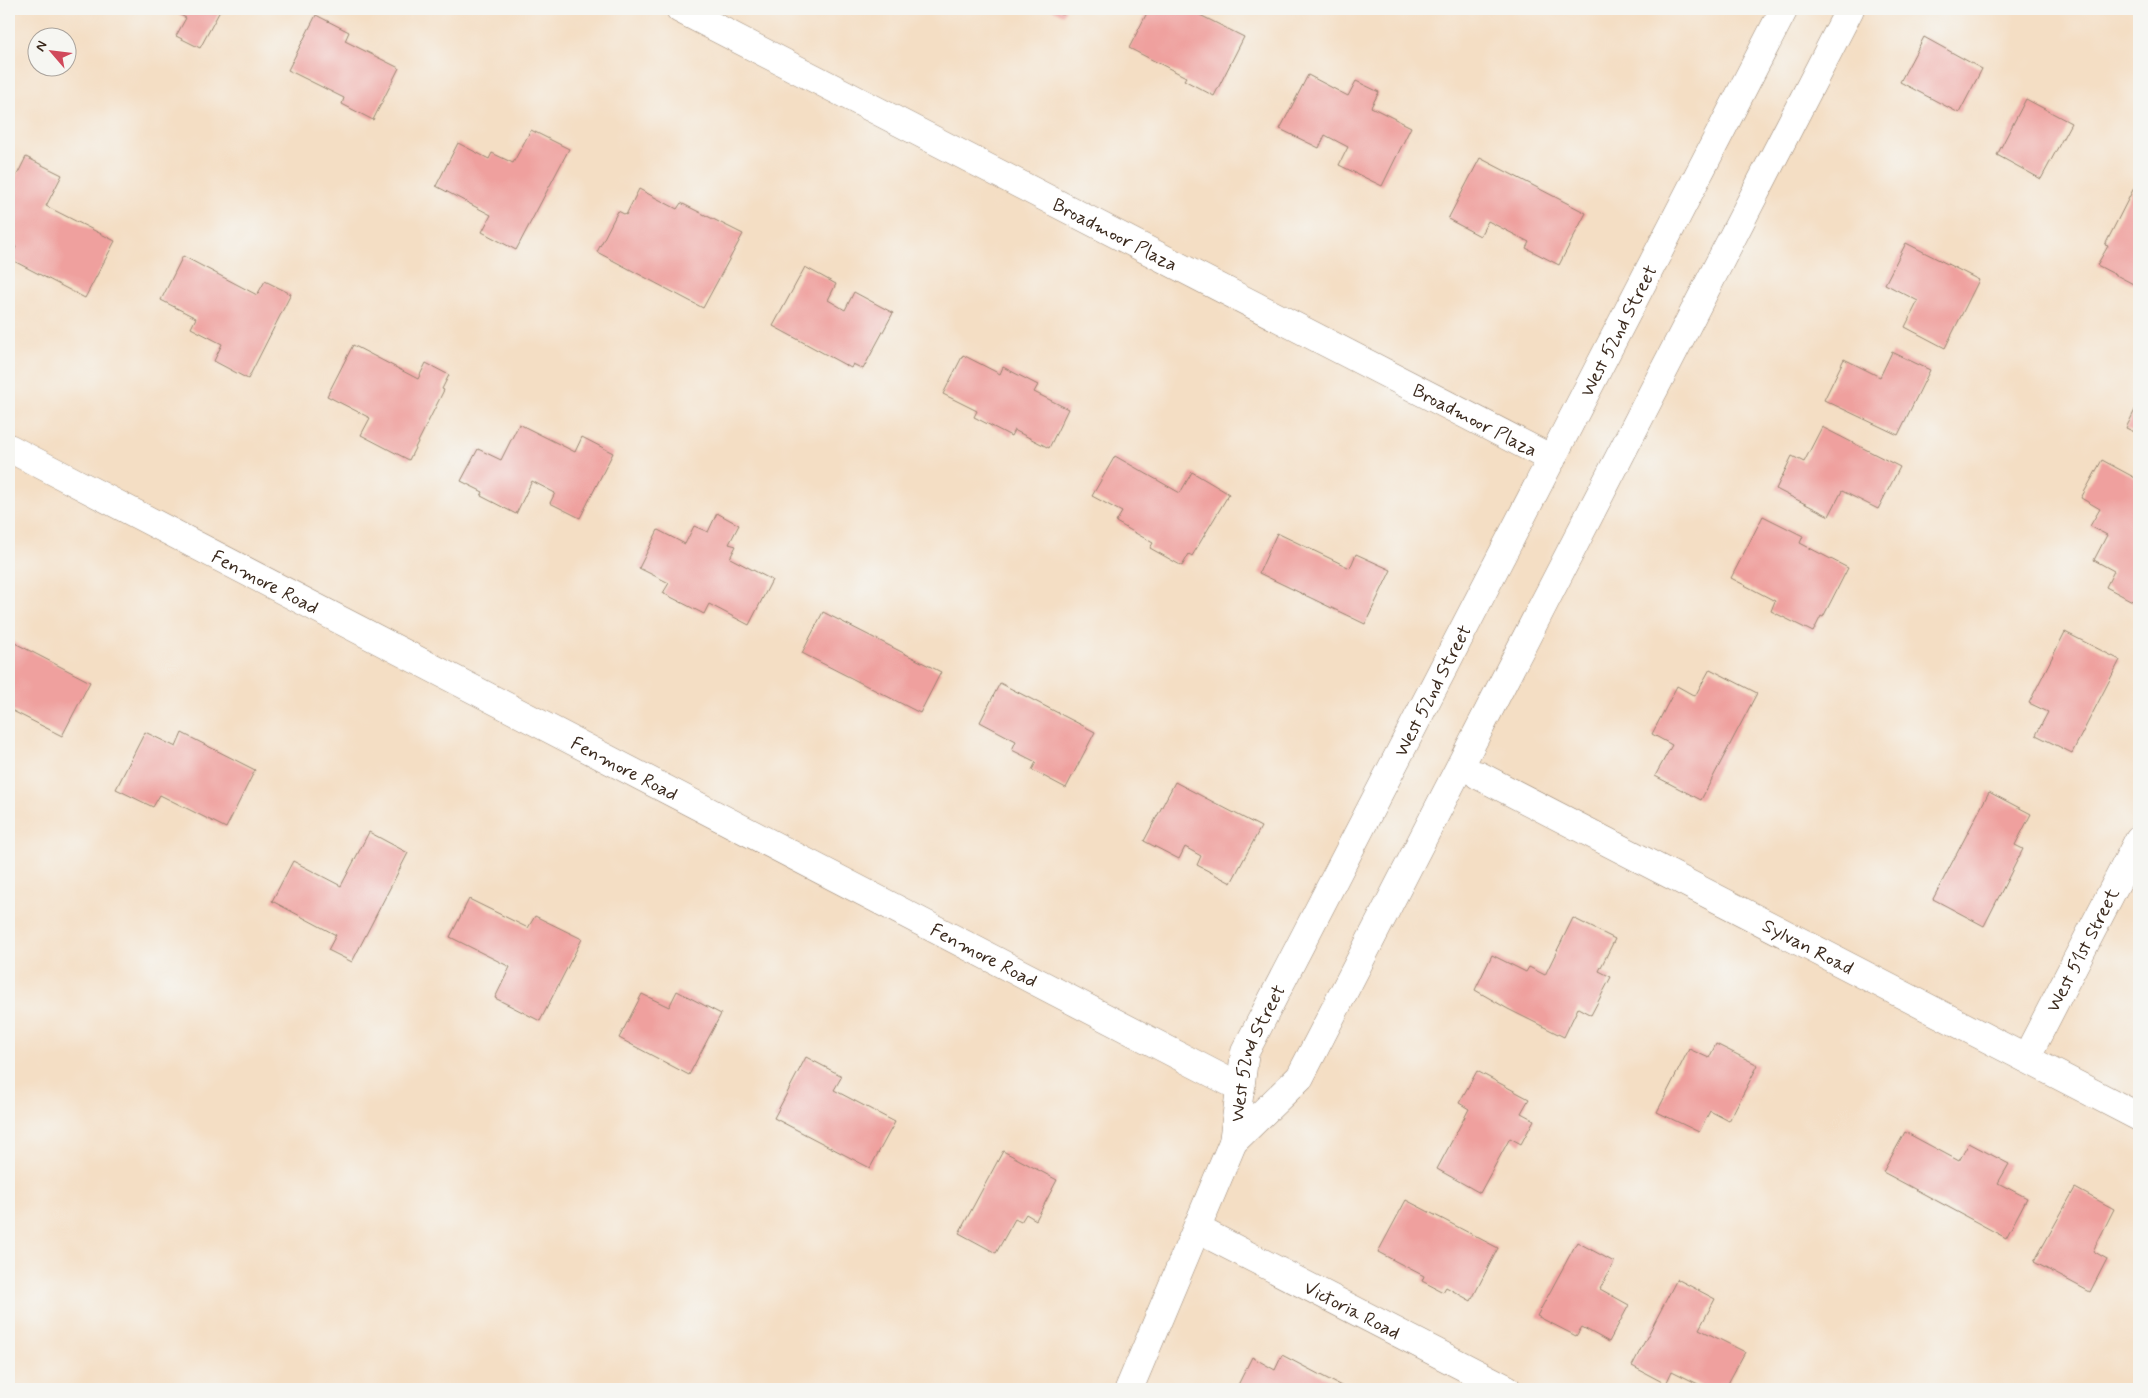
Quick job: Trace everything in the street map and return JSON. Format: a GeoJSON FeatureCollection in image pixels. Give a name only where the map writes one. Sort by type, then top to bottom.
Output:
{"type":"FeatureCollection","features":[{"type":"Feature","properties":{"kind":"street","name":"Broadmoor Plaza"},"geometry":{"type":"LineString","coordinates":[[680,9],[1552,459]]}},
{"type":"Feature","properties":{"kind":"street","name":"West 52nd Street"},"geometry":{"type":"LineString","coordinates":[[1129,1389],[1233,1142],[1245,1052],[1784,9]]}},
{"type":"Feature","properties":{"kind":"street"},"geometry":{"type":"LineString","coordinates":[[1233,1142],[1300,1077],[1850,9]]}},
{"type":"Feature","properties":{"kind":"street","name":"Fenmore Road"},"geometry":{"type":"LineString","coordinates":[[9,448],[1241,1088]]}},
{"type":"Feature","properties":{"kind":"street","name":"Sylvan Road"},"geometry":{"type":"LineString","coordinates":[[1478,775],[2139,1117]]}},
{"type":"Feature","properties":{"kind":"street","name":"West 51st Street"},"geometry":{"type":"LineString","coordinates":[[2026,1058],[2139,839]]}},
{"type":"Feature","properties":{"kind":"street","name":"Victoria Road"},"geometry":{"type":"LineString","coordinates":[[1197,1229],[1507,1389]]}},
{"type":"Feature","properties":{"kind":"building"},"geometry":{"type":"Polygon","coordinates":[[[169,9],[221,9],[200,48],[176,36],[186,18],[169,9]]]}},
{"type":"Feature","properties":{"kind":"building"},"geometry":{"type":"Polygon","coordinates":[[[1051,9],[1066,9],[1063,15],[1051,9]]]}},
{"type":"Feature","properties":{"kind":"building"},"geometry":{"type":"Polygon","coordinates":[[[1149,9],[1188,9],[1244,37],[1214,96],[1184,80],[1186,77],[1129,48],[1149,9]]]}},
{"type":"Feature","properties":{"kind":"building"},"geometry":{"type":"Polygon","coordinates":[[[316,15],[349,32],[345,41],[399,68],[373,120],[342,104],[344,98],[288,70],[316,15]]]}},
{"type":"Feature","properties":{"kind":"building"},"geometry":{"type":"Polygon","coordinates":[[[1924,37],[1982,69],[1959,113],[1900,82],[1924,37]]]}},
{"type":"Feature","properties":{"kind":"building"},"geometry":{"type":"Polygon","coordinates":[[[1308,75],[1348,96],[1356,81],[1379,92],[1371,107],[1411,127],[1382,186],[1339,165],[1348,147],[1325,135],[1319,148],[1280,129],[1308,75]]]}},
{"type":"Feature","properties":{"kind":"building"},"geometry":{"type":"Polygon","coordinates":[[[2026,99],[2071,123],[2041,179],[1997,155],[2026,99]]]}},
{"type":"Feature","properties":{"kind":"building"},"geometry":{"type":"Polygon","coordinates":[[[531,130],[569,149],[516,250],[482,232],[491,215],[436,186],[458,143],[489,159],[492,153],[513,163],[531,130]]]}},
{"type":"Feature","properties":{"kind":"building"},"geometry":{"type":"Polygon","coordinates":[[[26,157],[62,175],[46,206],[115,241],[85,298],[10,259],[16,247],[9,243],[9,191],[26,157]]]}},
{"type":"Feature","properties":{"kind":"building"},"geometry":{"type":"Polygon","coordinates":[[[1480,158],[1586,213],[1559,265],[1526,248],[1529,242],[1488,221],[1480,236],[1448,219],[1480,158]]]}},
{"type":"Feature","properties":{"kind":"building"},"geometry":{"type":"Polygon","coordinates":[[[2139,178],[2139,282],[2137,286],[2097,265],[2108,246],[2105,245],[2139,178]]]}},
{"type":"Feature","properties":{"kind":"building"},"geometry":{"type":"Polygon","coordinates":[[[639,189],[677,209],[681,203],[743,234],[703,308],[597,252],[618,211],[626,215],[639,189]]]}},
{"type":"Feature","properties":{"kind":"building"},"geometry":{"type":"Polygon","coordinates":[[[1906,243],[1979,280],[1945,348],[1905,327],[1918,301],[1885,284],[1906,243]]]}},
{"type":"Feature","properties":{"kind":"building"},"geometry":{"type":"Polygon","coordinates":[[[183,256],[257,295],[265,281],[291,294],[248,379],[214,361],[222,344],[191,328],[196,318],[161,300],[183,256]]]}},
{"type":"Feature","properties":{"kind":"building"},"geometry":{"type":"Polygon","coordinates":[[[805,267],[836,284],[828,300],[845,310],[854,292],[893,313],[863,369],[853,364],[851,368],[773,326],[805,267]]]}},
{"type":"Feature","properties":{"kind":"building"},"geometry":{"type":"Polygon","coordinates":[[[353,345],[418,379],[426,363],[449,375],[442,389],[444,390],[409,460],[361,435],[370,418],[327,396],[353,345]]]}},
{"type":"Feature","properties":{"kind":"building"},"geometry":{"type":"Polygon","coordinates":[[[1892,352],[1930,370],[1898,435],[1824,400],[1844,359],[1880,377],[1892,352]]]}},
{"type":"Feature","properties":{"kind":"building"},"geometry":{"type":"Polygon","coordinates":[[[963,355],[1000,374],[1003,367],[1038,385],[1034,392],[1068,409],[1049,448],[1014,430],[1011,436],[974,417],[977,411],[943,394],[963,355]]]}},
{"type":"Feature","properties":{"kind":"building"},"geometry":{"type":"Polygon","coordinates":[[[2139,402],[2139,434],[2126,428],[2139,402]]]}},
{"type":"Feature","properties":{"kind":"building"},"geometry":{"type":"Polygon","coordinates":[[[519,424],[575,452],[582,437],[613,453],[580,518],[550,503],[555,493],[532,481],[516,514],[481,496],[483,492],[461,481],[478,449],[501,460],[519,424]]]}},
{"type":"Feature","properties":{"kind":"building"},"geometry":{"type":"Polygon","coordinates":[[[1822,427],[1900,467],[1878,509],[1842,491],[1829,516],[1776,489],[1792,456],[1804,462],[1822,427]]]}},
{"type":"Feature","properties":{"kind":"building"},"geometry":{"type":"Polygon","coordinates":[[[1115,456],[1180,493],[1192,472],[1229,494],[1192,556],[1189,554],[1182,566],[1150,548],[1153,543],[1116,522],[1122,512],[1092,496],[1115,456]]]}},
{"type":"Feature","properties":{"kind":"building"},"geometry":{"type":"Polygon","coordinates":[[[2102,460],[2139,480],[2139,598],[2136,603],[2106,587],[2114,571],[2094,560],[2107,535],[2090,526],[2100,509],[2081,498],[2102,460]]]}},
{"type":"Feature","properties":{"kind":"building"},"geometry":{"type":"Polygon","coordinates":[[[717,513],[739,525],[729,544],[736,546],[730,558],[772,580],[749,625],[709,604],[704,614],[663,593],[669,583],[639,568],[658,530],[685,544],[694,526],[708,532],[717,513]]]}},
{"type":"Feature","properties":{"kind":"building"},"geometry":{"type":"Polygon","coordinates":[[[1763,516],[1803,536],[1800,543],[1848,568],[1823,617],[1821,616],[1813,632],[1771,611],[1775,601],[1731,578],[1763,516]]]}},
{"type":"Feature","properties":{"kind":"building"},"geometry":{"type":"Polygon","coordinates":[[[1277,533],[1350,568],[1356,554],[1391,570],[1365,624],[1259,573],[1277,533]]]}},
{"type":"Feature","properties":{"kind":"building"},"geometry":{"type":"Polygon","coordinates":[[[823,612],[941,672],[920,713],[802,653],[823,612]]]}},
{"type":"Feature","properties":{"kind":"building"},"geometry":{"type":"Polygon","coordinates":[[[2065,632],[2120,660],[2072,753],[2036,735],[2048,712],[2029,703],[2065,632]]]}},
{"type":"Feature","properties":{"kind":"building"},"geometry":{"type":"Polygon","coordinates":[[[9,640],[90,682],[62,736],[9,709],[9,640]]]}},
{"type":"Feature","properties":{"kind":"building"},"geometry":{"type":"Polygon","coordinates":[[[1710,669],[1757,693],[1701,800],[1655,776],[1672,745],[1652,734],[1677,686],[1695,696],[1710,669]]]}},
{"type":"Feature","properties":{"kind":"building"},"geometry":{"type":"Polygon","coordinates":[[[1000,683],[1095,732],[1066,788],[1032,770],[1036,762],[1012,750],[1016,741],[980,722],[1000,683]]]}},
{"type":"Feature","properties":{"kind":"building"},"geometry":{"type":"Polygon","coordinates":[[[145,732],[176,747],[182,733],[255,770],[226,828],[160,795],[153,807],[116,789],[145,732]]]}},
{"type":"Feature","properties":{"kind":"building"},"geometry":{"type":"Polygon","coordinates":[[[1175,782],[1261,827],[1231,883],[1197,865],[1201,856],[1185,847],[1179,859],[1144,841],[1175,782]]]}},
{"type":"Feature","properties":{"kind":"building"},"geometry":{"type":"Polygon","coordinates":[[[1989,792],[2031,814],[2015,845],[2023,849],[1984,926],[1933,899],[1989,792]]]}},
{"type":"Feature","properties":{"kind":"building"},"geometry":{"type":"Polygon","coordinates":[[[369,832],[408,853],[352,962],[328,950],[336,935],[272,901],[293,861],[341,886],[369,832]]]}},
{"type":"Feature","properties":{"kind":"building"},"geometry":{"type":"Polygon","coordinates":[[[469,899],[528,928],[535,916],[582,939],[540,1021],[495,998],[510,967],[450,937],[469,899]]]}},
{"type":"Feature","properties":{"kind":"building"},"geometry":{"type":"Polygon","coordinates":[[[1573,918],[1615,939],[1599,971],[1611,977],[1591,1015],[1578,1008],[1564,1037],[1475,990],[1492,955],[1526,972],[1529,967],[1545,975],[1573,918]]]}},
{"type":"Feature","properties":{"kind":"building"},"geometry":{"type":"Polygon","coordinates":[[[677,991],[721,1014],[689,1075],[619,1038],[642,994],[669,1007],[677,991]]]}},
{"type":"Feature","properties":{"kind":"building"},"geometry":{"type":"Polygon","coordinates":[[[1716,1044],[1758,1065],[1729,1121],[1710,1111],[1699,1132],[1657,1112],[1689,1049],[1709,1058],[1716,1044]]]}},
{"type":"Feature","properties":{"kind":"building"},"geometry":{"type":"Polygon","coordinates":[[[806,1057],[842,1076],[834,1090],[895,1122],[870,1168],[774,1118],[806,1057]]]}},
{"type":"Feature","properties":{"kind":"building"},"geometry":{"type":"Polygon","coordinates":[[[1477,1071],[1529,1099],[1521,1113],[1534,1120],[1521,1144],[1510,1138],[1480,1193],[1437,1169],[1469,1109],[1459,1103],[1477,1071]]]}},
{"type":"Feature","properties":{"kind":"building"},"geometry":{"type":"Polygon","coordinates":[[[1905,1132],[1959,1161],[1969,1143],[2009,1164],[1998,1183],[2027,1198],[2006,1238],[1883,1172],[1905,1132]]]}},
{"type":"Feature","properties":{"kind":"building"},"geometry":{"type":"Polygon","coordinates":[[[1003,1151],[1057,1180],[1036,1220],[1026,1214],[1021,1222],[1015,1219],[996,1253],[959,1233],[1003,1151]]]}},
{"type":"Feature","properties":{"kind":"building"},"geometry":{"type":"Polygon","coordinates":[[[2075,1188],[2114,1209],[2093,1251],[2107,1259],[2090,1292],[2034,1262],[2075,1188]]]}},
{"type":"Feature","properties":{"kind":"building"},"geometry":{"type":"Polygon","coordinates":[[[1406,1200],[1498,1248],[1471,1301],[1446,1287],[1443,1292],[1422,1281],[1424,1276],[1378,1252],[1406,1200]]]}},
{"type":"Feature","properties":{"kind":"building"},"geometry":{"type":"Polygon","coordinates":[[[1577,1242],[1614,1262],[1600,1289],[1629,1305],[1609,1342],[1582,1327],[1576,1336],[1537,1316],[1577,1242]]]}},
{"type":"Feature","properties":{"kind":"building"},"geometry":{"type":"Polygon","coordinates":[[[1677,1279],[1715,1299],[1699,1329],[1745,1352],[1725,1389],[1708,1389],[1672,1371],[1666,1384],[1632,1366],[1677,1279]]]}},
{"type":"Feature","properties":{"kind":"building"},"geometry":{"type":"Polygon","coordinates":[[[1282,1355],[1347,1389],[1236,1389],[1252,1357],[1275,1370],[1282,1355]]]}}]}
